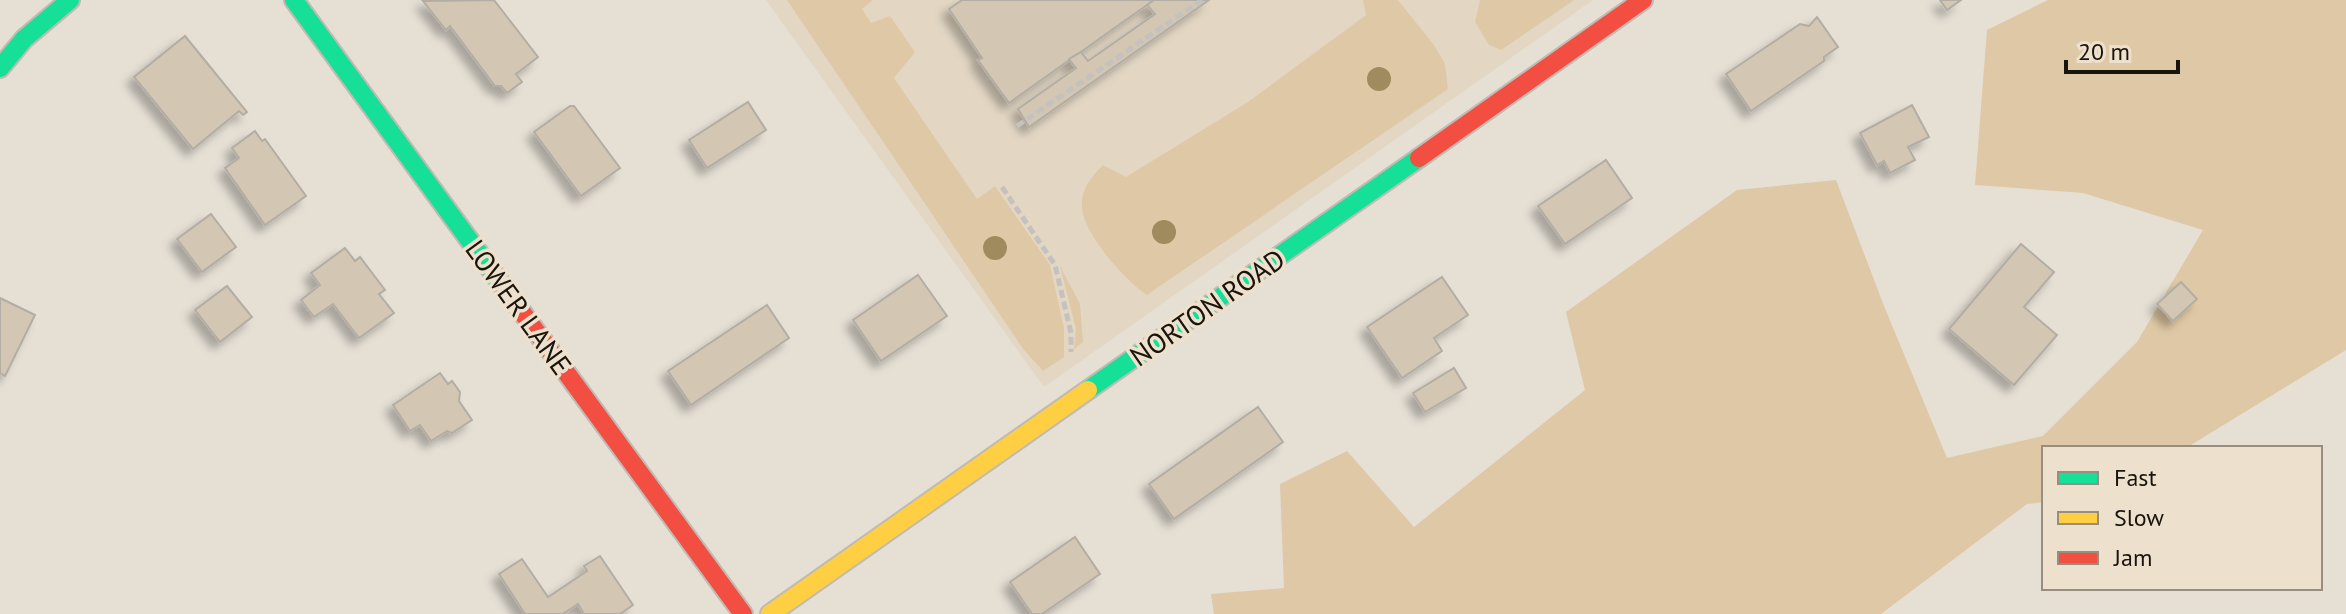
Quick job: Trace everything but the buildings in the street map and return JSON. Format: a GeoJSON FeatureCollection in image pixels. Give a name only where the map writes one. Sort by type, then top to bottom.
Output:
{"type":"FeatureCollection","features":[{"type":"Feature","properties":{"kind":"main road"},"geometry":{"type":"LineString","coordinates":[[0,68],[24,39],[70,0]]}},
{"type":"Feature","properties":{"kind":"main road","name":"LOWER LANE"},"geometry":{"type":"LineString","coordinates":[[294,0],[743,614]]}},
{"type":"Feature","properties":{"kind":"main road","name":"NORTON ROAD"},"geometry":{"type":"LineString","coordinates":[[770,614],[1643,0]]}},
{"type":"Feature","properties":{"kind":"path"},"geometry":{"type":"LineString","coordinates":[[1017,126],[1202,0]]}},
{"type":"Feature","properties":{"kind":"path"},"geometry":{"type":"LineString","coordinates":[[1002,187],[1055,265],[1071,333],[1071,357]]}},
{"type":"Feature","properties":{"kind":"shaded area"},"geometry":{"type":"Polygon","coordinates":[[[766,0],[1593,0],[1044,387],[766,0]]]}},
{"type":"Feature","properties":{"kind":"shaded area"},"geometry":{"type":"Polygon","coordinates":[[[787,0],[873,0],[862,9],[871,23],[890,16],[915,52],[894,78],[977,199],[995,186],[1050,265],[1064,328],[1064,357],[1043,371],[1024,350],[787,0]]]}},
{"type":"Feature","properties":{"kind":"shaded area"},"geometry":{"type":"Polygon","coordinates":[[[1363,0],[1398,0],[1445,64],[1448,89],[1147,295],[1107,256],[1085,220],[1083,196],[1094,174],[1103,165],[1126,177],[1248,102],[1366,15],[1363,0]]]}},
{"type":"Feature","properties":{"kind":"shaded area"},"geometry":{"type":"Polygon","coordinates":[[[1480,0],[1574,0],[1501,50],[1489,45],[1475,22],[1480,0]]]}},
{"type":"Feature","properties":{"kind":"shaded area"},"geometry":{"type":"Polygon","coordinates":[[[2048,0],[2346,0],[2346,350],[2189,446],[2042,446],[2042,502],[2027,504],[1881,614],[1214,614],[1211,594],[1284,588],[1280,484],[1347,451],[1414,527],[1585,390],[1566,312],[1737,190],[1836,180],[1947,458],[2043,436],[2137,342],[2203,230],[2083,193],[1975,185],[1987,30],[2048,0]]]}},
{"type":"Feature","properties":{"kind":"shaded area"},"geometry":{"type":"Polygon","coordinates":[[[1060,266],[1080,304],[1083,342],[1074,349],[1076,329],[1060,266]]]}},
{"type":"Feature","properties":{"kind":"traffic: fast"},"geometry":{"type":"LineString","coordinates":[[0,68],[24,39],[70,0]]}},
{"type":"Feature","properties":{"kind":"traffic: fast"},"geometry":{"type":"LineString","coordinates":[[294,0],[505,289]]}},
{"type":"Feature","properties":{"kind":"traffic: fast"},"geometry":{"type":"LineString","coordinates":[[1088,390],[1419,158]]}},
{"type":"Feature","properties":{"kind":"traffic: slow"},"geometry":{"type":"LineString","coordinates":[[770,614],[1088,390]]}},
{"type":"Feature","properties":{"kind":"traffic: jam"},"geometry":{"type":"LineString","coordinates":[[1419,158],[1643,0]]}},
{"type":"Feature","properties":{"kind":"traffic: jam"},"geometry":{"type":"LineString","coordinates":[[505,289],[743,614]]}}]}
